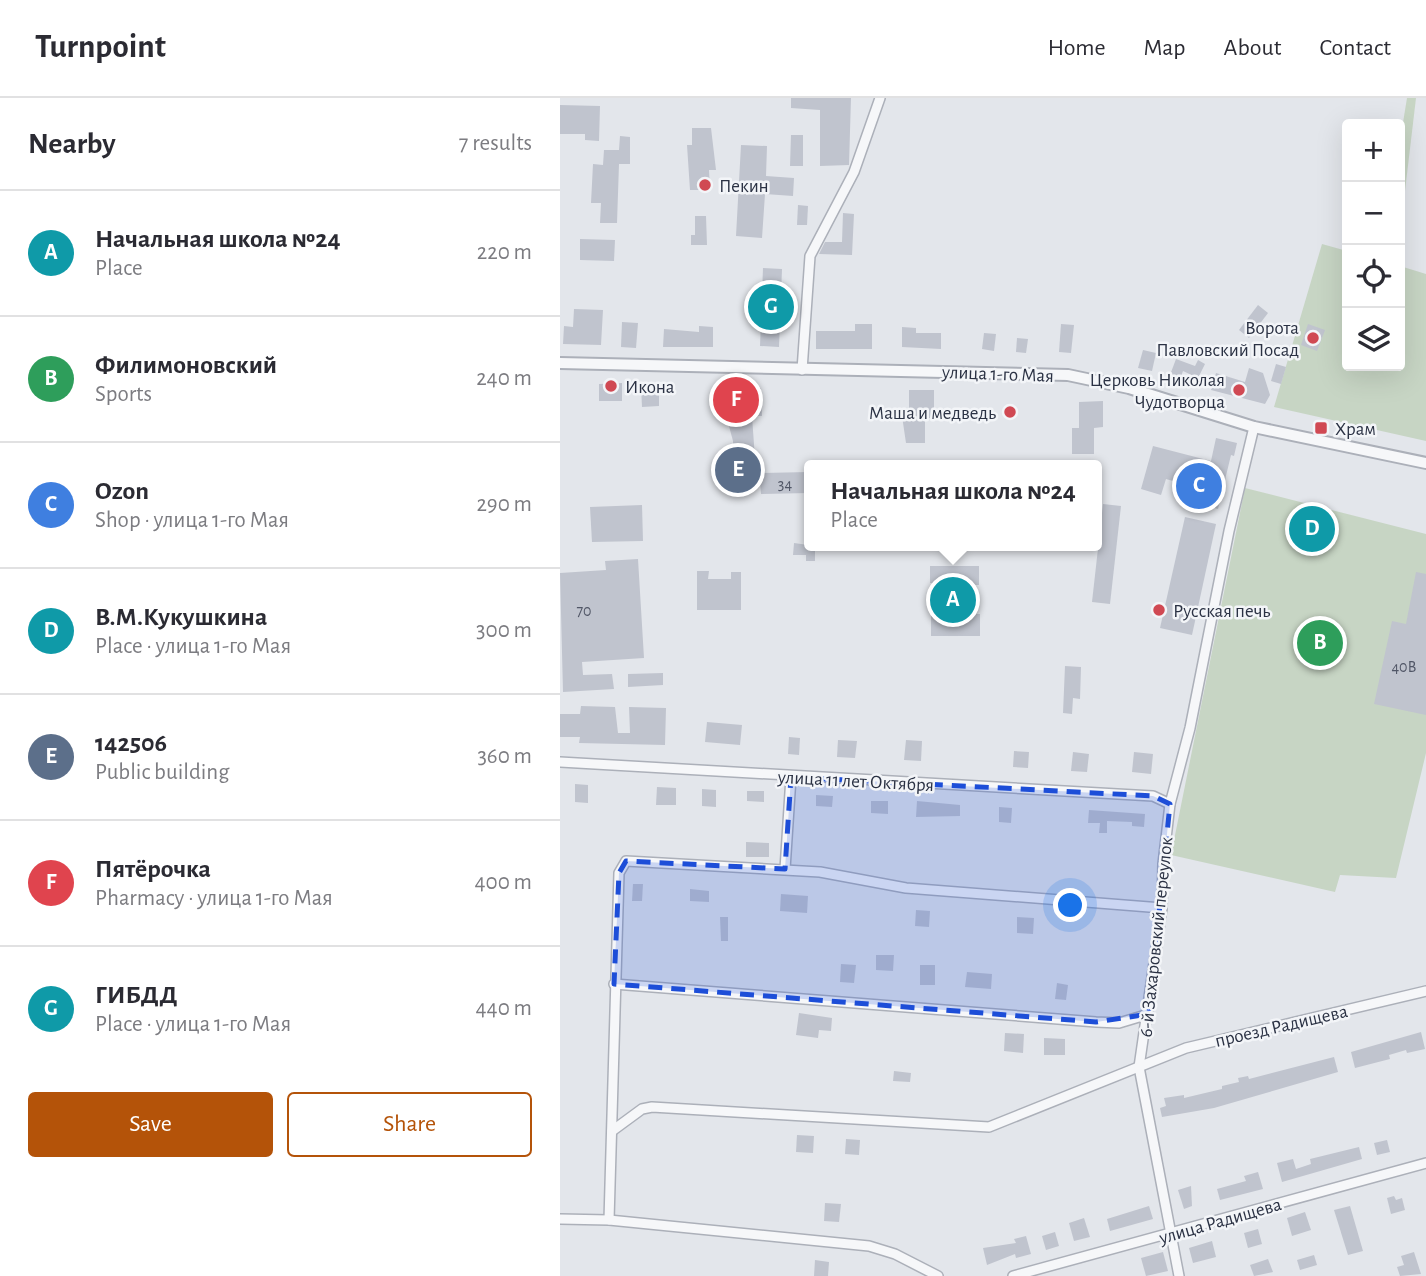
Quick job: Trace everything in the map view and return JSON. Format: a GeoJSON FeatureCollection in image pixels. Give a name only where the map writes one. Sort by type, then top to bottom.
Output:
{"type":"FeatureCollection","features":[{"type":"Feature","properties":{"kind":"street"},"geometry":{"type":"LineString","coordinates":[[802,370],[810,256],[854,172],[880,98]]}},
{"type":"Feature","properties":{"kind":"street","name":"улица 1-го Мая"},"geometry":{"type":"LineString","coordinates":[[560,363],[1068,375],[1129,388],[1254,427],[1426,463]]}},
{"type":"Feature","properties":{"kind":"street","name":"6-й Захаровский переулок"},"geometry":{"type":"LineString","coordinates":[[1179,1276],[1139,1067],[1149,1014],[1162,908],[1163,864],[1170,804],[1190,728],[1229,531],[1254,427]]}},
{"type":"Feature","properties":{"kind":"street","name":"улица 11 лет Октября"},"geometry":{"type":"LineString","coordinates":[[560,762],[1153,796],[1170,804]]}},
{"type":"Feature","properties":{"kind":"street"},"geometry":{"type":"LineString","coordinates":[[785,869],[791,777]]}},
{"type":"Feature","properties":{"kind":"street"},"geometry":{"type":"LineString","coordinates":[[609,1220],[619,873],[626,861],[785,869],[841,875],[906,888],[1162,908]]}},
{"type":"Feature","properties":{"kind":"street"},"geometry":{"type":"LineString","coordinates":[[614,984],[1096,1022],[1119,1023],[1149,1014]]}},
{"type":"Feature","properties":{"kind":"street","name":"проезд Радищева"},"geometry":{"type":"LineString","coordinates":[[612,1131],[642,1110],[652,1107],[989,1127],[1186,1048],[1426,991]]}},
{"type":"Feature","properties":{"kind":"street","name":"улица Радищева"},"geometry":{"type":"LineString","coordinates":[[1013,1276],[1426,1163]]}},
{"type":"Feature","properties":{"kind":"street"},"geometry":{"type":"LineString","coordinates":[[560,1219],[609,1220],[870,1246],[895,1254],[938,1276]]}},
{"type":"Feature","properties":{"kind":"highlighted area"},"geometry":{"type":"Polygon","coordinates":[[[791,777],[1153,796],[1170,804],[1149,1014],[1096,1022],[614,984],[619,873],[626,861],[785,869],[791,777]]]}},
{"type":"Feature","properties":{"kind":"green space"},"geometry":{"type":"Polygon","coordinates":[[[1407,98],[1416,98],[1405,191],[1405,119],[1407,98]]]}},
{"type":"Feature","properties":{"kind":"green space"},"geometry":{"type":"Polygon","coordinates":[[[1322,244],[1342,250],[1342,371],[1405,371],[1405,268],[1426,274],[1426,441],[1274,407],[1322,244]]]}},
{"type":"Feature","properties":{"kind":"green space"},"geometry":{"type":"Polygon","coordinates":[[[1245,488],[1426,534],[1426,753],[1396,878],[1340,875],[1335,892],[1171,855],[1245,488]]]}},
{"type":"Feature","properties":{"kind":"building"},"geometry":{"type":"Polygon","coordinates":[[[791,98],[851,98],[849,165],[820,166],[820,110],[791,108],[791,98]]]}},
{"type":"Feature","properties":{"kind":"building"},"geometry":{"type":"Polygon","coordinates":[[[560,105],[600,106],[599,141],[585,140],[585,134],[560,134],[560,105]]]}},
{"type":"Feature","properties":{"kind":"building"},"geometry":{"type":"Polygon","coordinates":[[[692,128],[711,128],[716,170],[709,170],[710,190],[690,190],[687,145],[692,145],[692,128]]]}},
{"type":"Feature","properties":{"kind":"building"},"geometry":{"type":"Polygon","coordinates":[[[791,135],[803,135],[803,166],[790,166],[791,135]]]}},
{"type":"Feature","properties":{"kind":"building"},"geometry":{"type":"Polygon","coordinates":[[[620,136],[630,137],[630,164],[619,164],[617,223],[600,223],[601,203],[591,203],[593,164],[603,165],[604,150],[619,150],[620,136]]]}},
{"type":"Feature","properties":{"kind":"building"},"geometry":{"type":"Polygon","coordinates":[[[741,145],[767,146],[766,176],[794,178],[793,196],[765,194],[762,238],[736,236],[741,145]]]}},
{"type":"Feature","properties":{"kind":"building"},"geometry":{"type":"Polygon","coordinates":[[[798,205],[808,206],[807,225],[797,225],[798,205]]]}},
{"type":"Feature","properties":{"kind":"building"},"geometry":{"type":"Polygon","coordinates":[[[843,213],[854,214],[852,255],[819,254],[825,242],[842,242],[843,213]]]}},
{"type":"Feature","properties":{"kind":"building"},"geometry":{"type":"Polygon","coordinates":[[[695,216],[706,216],[707,245],[691,245],[691,235],[695,235],[695,216]]]}},
{"type":"Feature","properties":{"kind":"building"},"geometry":{"type":"Polygon","coordinates":[[[580,239],[615,240],[614,261],[580,260],[580,239]]]}},
{"type":"Feature","properties":{"kind":"building"},"geometry":{"type":"Polygon","coordinates":[[[763,268],[782,269],[779,347],[760,346],[763,268]]]}},
{"type":"Feature","properties":{"kind":"building"},"geometry":{"type":"Polygon","coordinates":[[[1258,305],[1268,313],[1249,338],[1239,330],[1258,305]]]}},
{"type":"Feature","properties":{"kind":"building"},"geometry":{"type":"Polygon","coordinates":[[[574,309],[603,310],[601,345],[563,344],[564,326],[573,327],[574,309]]]}},
{"type":"Feature","properties":{"kind":"building"},"geometry":{"type":"Polygon","coordinates":[[[622,322],[638,323],[636,348],[621,347],[622,322]]]}},
{"type":"Feature","properties":{"kind":"building"},"geometry":{"type":"Polygon","coordinates":[[[855,324],[872,324],[872,349],[816,349],[816,331],[855,331],[855,324]]]}},
{"type":"Feature","properties":{"kind":"building"},"geometry":{"type":"Polygon","coordinates":[[[1061,324],[1074,325],[1071,353],[1059,352],[1061,324]]]}},
{"type":"Feature","properties":{"kind":"building","name":"Ворота Павловский Посад"},"geometry":{"type":"Polygon","coordinates":[[[1308,324],[1325,330],[1317,351],[1301,345],[1308,324]]]}},
{"type":"Feature","properties":{"kind":"building"},"geometry":{"type":"Polygon","coordinates":[[[699,326],[713,327],[713,347],[663,347],[664,329],[699,332],[699,326]]]}},
{"type":"Feature","properties":{"kind":"building"},"geometry":{"type":"Polygon","coordinates":[[[902,327],[916,328],[916,333],[941,333],[941,349],[902,347],[902,327]]]}},
{"type":"Feature","properties":{"kind":"building"},"geometry":{"type":"Polygon","coordinates":[[[984,333],[996,334],[994,351],[982,349],[984,333]]]}},
{"type":"Feature","properties":{"kind":"building"},"geometry":{"type":"Polygon","coordinates":[[[1017,338],[1028,339],[1026,353],[1016,352],[1017,338]]]}},
{"type":"Feature","properties":{"kind":"building"},"geometry":{"type":"Polygon","coordinates":[[[1143,350],[1156,353],[1152,371],[1138,368],[1143,350]]]}},
{"type":"Feature","properties":{"kind":"building"},"geometry":{"type":"Polygon","coordinates":[[[1176,359],[1195,366],[1198,360],[1205,364],[1198,378],[1183,371],[1180,379],[1170,375],[1176,359]]]}},
{"type":"Feature","properties":{"kind":"building"},"geometry":{"type":"Polygon","coordinates":[[[1276,364],[1286,367],[1281,384],[1271,381],[1276,364]]]}},
{"type":"Feature","properties":{"kind":"building","name":"Церковь Николая Чудотворца"},"geometry":{"type":"Polygon","coordinates":[[[1249,368],[1263,373],[1270,395],[1265,404],[1211,390],[1216,373],[1245,382],[1249,368]]]}},
{"type":"Feature","properties":{"kind":"building"},"geometry":{"type":"Polygon","coordinates":[[[622,383],[622,401],[599,401],[599,384],[622,383]]]}},
{"type":"Feature","properties":{"kind":"building"},"geometry":{"type":"Polygon","coordinates":[[[641,386],[659,386],[659,406],[642,407],[641,386]]]}},
{"type":"Feature","properties":{"kind":"building"},"geometry":{"type":"Polygon","coordinates":[[[733,388],[761,388],[762,416],[752,416],[756,473],[804,472],[804,493],[761,494],[760,482],[733,482],[733,441],[726,415],[738,415],[739,396],[734,397],[733,388]]]}},
{"type":"Feature","properties":{"kind":"building"},"geometry":{"type":"Polygon","coordinates":[[[909,390],[934,390],[934,418],[925,418],[925,443],[906,443],[902,416],[909,416],[909,390]]]}},
{"type":"Feature","properties":{"kind":"building"},"geometry":{"type":"Polygon","coordinates":[[[1103,401],[1103,427],[1094,428],[1094,454],[1072,454],[1072,428],[1079,428],[1079,402],[1103,401]]]}},
{"type":"Feature","properties":{"kind":"building"},"geometry":{"type":"Polygon","coordinates":[[[1216,438],[1237,443],[1234,456],[1231,455],[1218,509],[1197,503],[1200,489],[1166,479],[1161,495],[1141,489],[1153,446],[1211,461],[1216,438]]]}},
{"type":"Feature","properties":{"kind":"building"},"geometry":{"type":"Polygon","coordinates":[[[1103,504],[1121,506],[1110,604],[1092,602],[1098,551],[1102,551],[1103,504]]]}},
{"type":"Feature","properties":{"kind":"building"},"geometry":{"type":"Polygon","coordinates":[[[642,505],[643,541],[592,542],[590,507],[642,505]]]}},
{"type":"Feature","properties":{"kind":"building"},"geometry":{"type":"Polygon","coordinates":[[[1299,511],[1326,516],[1322,533],[1296,528],[1299,511]]]}},
{"type":"Feature","properties":{"kind":"building"},"geometry":{"type":"Polygon","coordinates":[[[1185,517],[1216,524],[1192,635],[1160,628],[1185,517]]]}},
{"type":"Feature","properties":{"kind":"building"},"geometry":{"type":"Polygon","coordinates":[[[794,543],[804,544],[804,551],[815,551],[815,561],[806,561],[806,555],[793,555],[794,543]]]}},
{"type":"Feature","properties":{"kind":"building"},"geometry":{"type":"Polygon","coordinates":[[[638,559],[644,658],[582,662],[583,675],[612,674],[614,689],[563,692],[560,573],[606,570],[605,561],[638,559]]]}},
{"type":"Feature","properties":{"kind":"building"},"geometry":{"type":"Polygon","coordinates":[[[930,566],[979,566],[979,585],[963,585],[964,614],[980,614],[980,636],[931,636],[931,615],[943,615],[942,583],[930,583],[930,566]]]}},
{"type":"Feature","properties":{"kind":"building"},"geometry":{"type":"Polygon","coordinates":[[[697,571],[709,571],[708,579],[731,579],[731,572],[741,572],[741,610],[697,610],[697,571]]]}},
{"type":"Feature","properties":{"kind":"building"},"geometry":{"type":"Polygon","coordinates":[[[1416,572],[1426,574],[1426,715],[1374,704],[1392,621],[1406,624],[1416,572]]]}},
{"type":"Feature","properties":{"kind":"building"},"geometry":{"type":"Polygon","coordinates":[[[1065,666],[1081,667],[1080,699],[1073,698],[1072,714],[1063,713],[1065,666]]]}},
{"type":"Feature","properties":{"kind":"building"},"geometry":{"type":"Polygon","coordinates":[[[663,673],[663,685],[628,687],[628,674],[663,673]]]}},
{"type":"Feature","properties":{"kind":"building"},"geometry":{"type":"Polygon","coordinates":[[[581,706],[615,707],[618,733],[630,733],[629,707],[666,708],[665,745],[579,743],[580,737],[560,737],[560,714],[580,714],[581,706]]]}},
{"type":"Feature","properties":{"kind":"building"},"geometry":{"type":"Polygon","coordinates":[[[707,722],[742,725],[740,745],[705,742],[707,722]]]}},
{"type":"Feature","properties":{"kind":"building"},"geometry":{"type":"Polygon","coordinates":[[[789,737],[800,738],[799,755],[788,754],[789,737]]]}},
{"type":"Feature","properties":{"kind":"building"},"geometry":{"type":"Polygon","coordinates":[[[838,740],[857,741],[855,758],[837,757],[838,740]]]}},
{"type":"Feature","properties":{"kind":"building"},"geometry":{"type":"Polygon","coordinates":[[[906,740],[922,741],[921,761],[904,760],[906,740]]]}},
{"type":"Feature","properties":{"kind":"building"},"geometry":{"type":"Polygon","coordinates":[[[1014,751],[1029,752],[1028,768],[1013,767],[1014,751]]]}},
{"type":"Feature","properties":{"kind":"building"},"geometry":{"type":"Polygon","coordinates":[[[1073,752],[1089,754],[1087,772],[1071,771],[1073,752]]]}},
{"type":"Feature","properties":{"kind":"building"},"geometry":{"type":"Polygon","coordinates":[[[1134,752],[1153,754],[1151,774],[1132,772],[1134,752]]]}},
{"type":"Feature","properties":{"kind":"building"},"geometry":{"type":"Polygon","coordinates":[[[575,784],[588,785],[588,803],[575,802],[575,784]]]}},
{"type":"Feature","properties":{"kind":"building"},"geometry":{"type":"Polygon","coordinates":[[[657,787],[676,788],[676,805],[656,805],[657,787]]]}},
{"type":"Feature","properties":{"kind":"building"},"geometry":{"type":"Polygon","coordinates":[[[702,789],[716,790],[716,807],[702,806],[702,789]]]}},
{"type":"Feature","properties":{"kind":"building"},"geometry":{"type":"Polygon","coordinates":[[[747,791],[764,791],[764,802],[747,801],[747,791]]]}},
{"type":"Feature","properties":{"kind":"building"},"geometry":{"type":"Polygon","coordinates":[[[816,795],[833,796],[832,807],[816,806],[816,795]]]}},
{"type":"Feature","properties":{"kind":"building"},"geometry":{"type":"Polygon","coordinates":[[[871,801],[888,801],[888,814],[871,813],[871,801]]]}},
{"type":"Feature","properties":{"kind":"building"},"geometry":{"type":"Polygon","coordinates":[[[917,801],[960,805],[960,816],[916,817],[917,801]]]}},
{"type":"Feature","properties":{"kind":"building"},"geometry":{"type":"Polygon","coordinates":[[[999,807],[1012,808],[1011,823],[999,822],[999,807]]]}},
{"type":"Feature","properties":{"kind":"building"},"geometry":{"type":"Polygon","coordinates":[[[1089,810],[1145,814],[1144,827],[1132,826],[1132,822],[1107,821],[1107,833],[1099,833],[1100,823],[1088,823],[1089,810]]]}},
{"type":"Feature","properties":{"kind":"building"},"geometry":{"type":"Polygon","coordinates":[[[746,842],[769,843],[769,857],[746,857],[746,842]]]}},
{"type":"Feature","properties":{"kind":"building"},"geometry":{"type":"Polygon","coordinates":[[[633,884],[643,884],[642,901],[632,901],[633,884]]]}},
{"type":"Feature","properties":{"kind":"building"},"geometry":{"type":"Polygon","coordinates":[[[690,889],[709,891],[709,902],[690,901],[690,889]]]}},
{"type":"Feature","properties":{"kind":"building"},"geometry":{"type":"Polygon","coordinates":[[[781,894],[808,896],[807,913],[780,911],[781,894]]]}},
{"type":"Feature","properties":{"kind":"building"},"geometry":{"type":"Polygon","coordinates":[[[916,910],[930,911],[929,927],[915,926],[916,910]]]}},
{"type":"Feature","properties":{"kind":"building"},"geometry":{"type":"Polygon","coordinates":[[[720,917],[728,917],[728,941],[721,941],[720,917]]]}},
{"type":"Feature","properties":{"kind":"building"},"geometry":{"type":"Polygon","coordinates":[[[1017,917],[1034,918],[1033,934],[1017,933],[1017,917]]]}},
{"type":"Feature","properties":{"kind":"building"},"geometry":{"type":"Polygon","coordinates":[[[876,955],[894,955],[893,971],[876,970],[876,955]]]}},
{"type":"Feature","properties":{"kind":"building"},"geometry":{"type":"Polygon","coordinates":[[[841,964],[856,965],[854,983],[840,982],[841,964]]]}},
{"type":"Feature","properties":{"kind":"building"},"geometry":{"type":"Polygon","coordinates":[[[920,965],[935,965],[935,985],[920,985],[920,965]]]}},
{"type":"Feature","properties":{"kind":"building"},"geometry":{"type":"Polygon","coordinates":[[[967,972],[992,974],[991,989],[965,987],[967,972]]]}},
{"type":"Feature","properties":{"kind":"building"},"geometry":{"type":"Polygon","coordinates":[[[1057,983],[1068,985],[1066,1000],[1055,999],[1057,983]]]}},
{"type":"Feature","properties":{"kind":"building"},"geometry":{"type":"Polygon","coordinates":[[[799,1013],[832,1018],[831,1031],[819,1030],[818,1038],[796,1035],[799,1013]]]}},
{"type":"Feature","properties":{"kind":"building"},"geometry":{"type":"Polygon","coordinates":[[[1421,1032],[1425,1049],[1407,1053],[1406,1050],[1389,1055],[1390,1059],[1355,1068],[1351,1052],[1421,1032]]]}},
{"type":"Feature","properties":{"kind":"building"},"geometry":{"type":"Polygon","coordinates":[[[1005,1033],[1024,1034],[1023,1053],[1004,1051],[1005,1033]]]}},
{"type":"Feature","properties":{"kind":"building"},"geometry":{"type":"Polygon","coordinates":[[[1044,1038],[1065,1039],[1065,1055],[1044,1055],[1044,1038]]]}},
{"type":"Feature","properties":{"kind":"building"},"geometry":{"type":"Polygon","coordinates":[[[1334,1057],[1338,1072],[1214,1108],[1162,1117],[1160,1108],[1166,1106],[1164,1098],[1184,1095],[1184,1098],[1222,1089],[1222,1086],[1239,1082],[1238,1078],[1248,1076],[1249,1079],[1334,1057]]]}},
{"type":"Feature","properties":{"kind":"building"},"geometry":{"type":"Polygon","coordinates":[[[894,1071],[911,1073],[910,1082],[893,1081],[894,1071]]]}},
{"type":"Feature","properties":{"kind":"building"},"geometry":{"type":"Polygon","coordinates":[[[797,1135],[814,1136],[813,1153],[796,1152],[797,1135]]]}},
{"type":"Feature","properties":{"kind":"building"},"geometry":{"type":"Polygon","coordinates":[[[846,1139],[860,1140],[859,1155],[845,1154],[846,1139]]]}},
{"type":"Feature","properties":{"kind":"building"},"geometry":{"type":"Polygon","coordinates":[[[1387,1140],[1390,1152],[1377,1155],[1374,1143],[1387,1140]]]}},
{"type":"Feature","properties":{"kind":"building"},"geometry":{"type":"Polygon","coordinates":[[[1359,1147],[1362,1159],[1282,1182],[1277,1163],[1293,1159],[1296,1169],[1311,1164],[1310,1159],[1359,1147]]]}},
{"type":"Feature","properties":{"kind":"building"},"geometry":{"type":"Polygon","coordinates":[[[1258,1172],[1263,1189],[1220,1200],[1217,1189],[1246,1181],[1244,1176],[1258,1172]]]}},
{"type":"Feature","properties":{"kind":"building"},"geometry":{"type":"Polygon","coordinates":[[[1191,1186],[1192,1206],[1184,1209],[1178,1190],[1191,1186]]]}},
{"type":"Feature","properties":{"kind":"building"},"geometry":{"type":"Polygon","coordinates":[[[1394,1196],[1396,1200],[1402,1198],[1405,1210],[1391,1214],[1387,1198],[1394,1196]]]}},
{"type":"Feature","properties":{"kind":"building"},"geometry":{"type":"Polygon","coordinates":[[[825,1203],[841,1204],[839,1222],[824,1221],[825,1203]]]}},
{"type":"Feature","properties":{"kind":"building"},"geometry":{"type":"Polygon","coordinates":[[[1149,1206],[1153,1219],[1110,1231],[1107,1219],[1149,1206]]]}},
{"type":"Feature","properties":{"kind":"building"},"geometry":{"type":"Polygon","coordinates":[[[1350,1206],[1363,1251],[1348,1255],[1334,1210],[1350,1206]]]}},
{"type":"Feature","properties":{"kind":"building"},"geometry":{"type":"Polygon","coordinates":[[[1305,1212],[1311,1230],[1292,1236],[1287,1218],[1305,1212]]]}},
{"type":"Feature","properties":{"kind":"building"},"geometry":{"type":"Polygon","coordinates":[[[1084,1218],[1090,1237],[1074,1241],[1069,1223],[1084,1218]]]}},
{"type":"Feature","properties":{"kind":"building"},"geometry":{"type":"Polygon","coordinates":[[[1258,1229],[1262,1244],[1248,1248],[1244,1233],[1258,1229]]]}},
{"type":"Feature","properties":{"kind":"building"},"geometry":{"type":"Polygon","coordinates":[[[1055,1232],[1059,1246],[1046,1250],[1042,1236],[1055,1232]]]}},
{"type":"Feature","properties":{"kind":"building"},"geometry":{"type":"Polygon","coordinates":[[[1026,1236],[1031,1254],[1016,1258],[1015,1254],[987,1265],[983,1248],[1016,1243],[1014,1239],[1026,1236]]]}},
{"type":"Feature","properties":{"kind":"building"},"geometry":{"type":"Polygon","coordinates":[[[1212,1241],[1216,1257],[1193,1263],[1189,1248],[1212,1241]]]}},
{"type":"Feature","properties":{"kind":"building"},"geometry":{"type":"Polygon","coordinates":[[[1163,1252],[1168,1271],[1146,1276],[1141,1258],[1163,1252]]]}},
{"type":"Feature","properties":{"kind":"building"},"geometry":{"type":"Polygon","coordinates":[[[1414,1252],[1421,1274],[1400,1276],[1397,1267],[1404,1265],[1401,1256],[1414,1252]]]}},
{"type":"Feature","properties":{"kind":"building"},"geometry":{"type":"Polygon","coordinates":[[[1314,1255],[1317,1265],[1300,1270],[1297,1260],[1314,1255]]]}},
{"type":"Feature","properties":{"kind":"building"},"geometry":{"type":"Polygon","coordinates":[[[1268,1259],[1273,1272],[1254,1276],[1250,1265],[1268,1259]]]}},
{"type":"Feature","properties":{"kind":"building"},"geometry":{"type":"Polygon","coordinates":[[[815,1260],[829,1262],[828,1276],[814,1276],[815,1260]]]}},
{"type":"Feature","properties":{"kind":"place","name":"Пекин"},"geometry":{"type":"Point","coordinates":[705,185]}},
{"type":"Feature","properties":{"kind":"place","name":"ГИБДД"},"geometry":{"type":"Point","coordinates":[771,307]}},
{"type":"Feature","properties":{"kind":"place","name":"Ворота Павловский Посад"},"geometry":{"type":"Point","coordinates":[1313,338]}},
{"type":"Feature","properties":{"kind":"place","name":"Икона"},"geometry":{"type":"Point","coordinates":[611,386]}},
{"type":"Feature","properties":{"kind":"place","name":"Церковь Николая Чудотворца"},"geometry":{"type":"Point","coordinates":[1239,390]}},
{"type":"Feature","properties":{"kind":"place","name":"Пятёрочка"},"geometry":{"type":"Point","coordinates":[736,400]}},
{"type":"Feature","properties":{"kind":"place","name":"Маша и медведь"},"geometry":{"type":"Point","coordinates":[1010,412]}},
{"type":"Feature","properties":{"kind":"place","name":"Храм"},"geometry":{"type":"Point","coordinates":[1321,428]}},
{"type":"Feature","properties":{"kind":"place","name":"142506"},"geometry":{"type":"Point","coordinates":[738,470]}},
{"type":"Feature","properties":{"kind":"place","name":"Ozon"},"geometry":{"type":"Point","coordinates":[1199,486]}},
{"type":"Feature","properties":{"kind":"place","name":"В.М.Кукушкина"},"geometry":{"type":"Point","coordinates":[1312,529]}},
{"type":"Feature","properties":{"kind":"place","name":"Начальная школа №24"},"geometry":{"type":"Point","coordinates":[953,600]}},
{"type":"Feature","properties":{"kind":"place","name":"Русская печь"},"geometry":{"type":"Point","coordinates":[1159,610]}},
{"type":"Feature","properties":{"kind":"place","name":"Филимоновский"},"geometry":{"type":"Point","coordinates":[1320,643]}}]}
